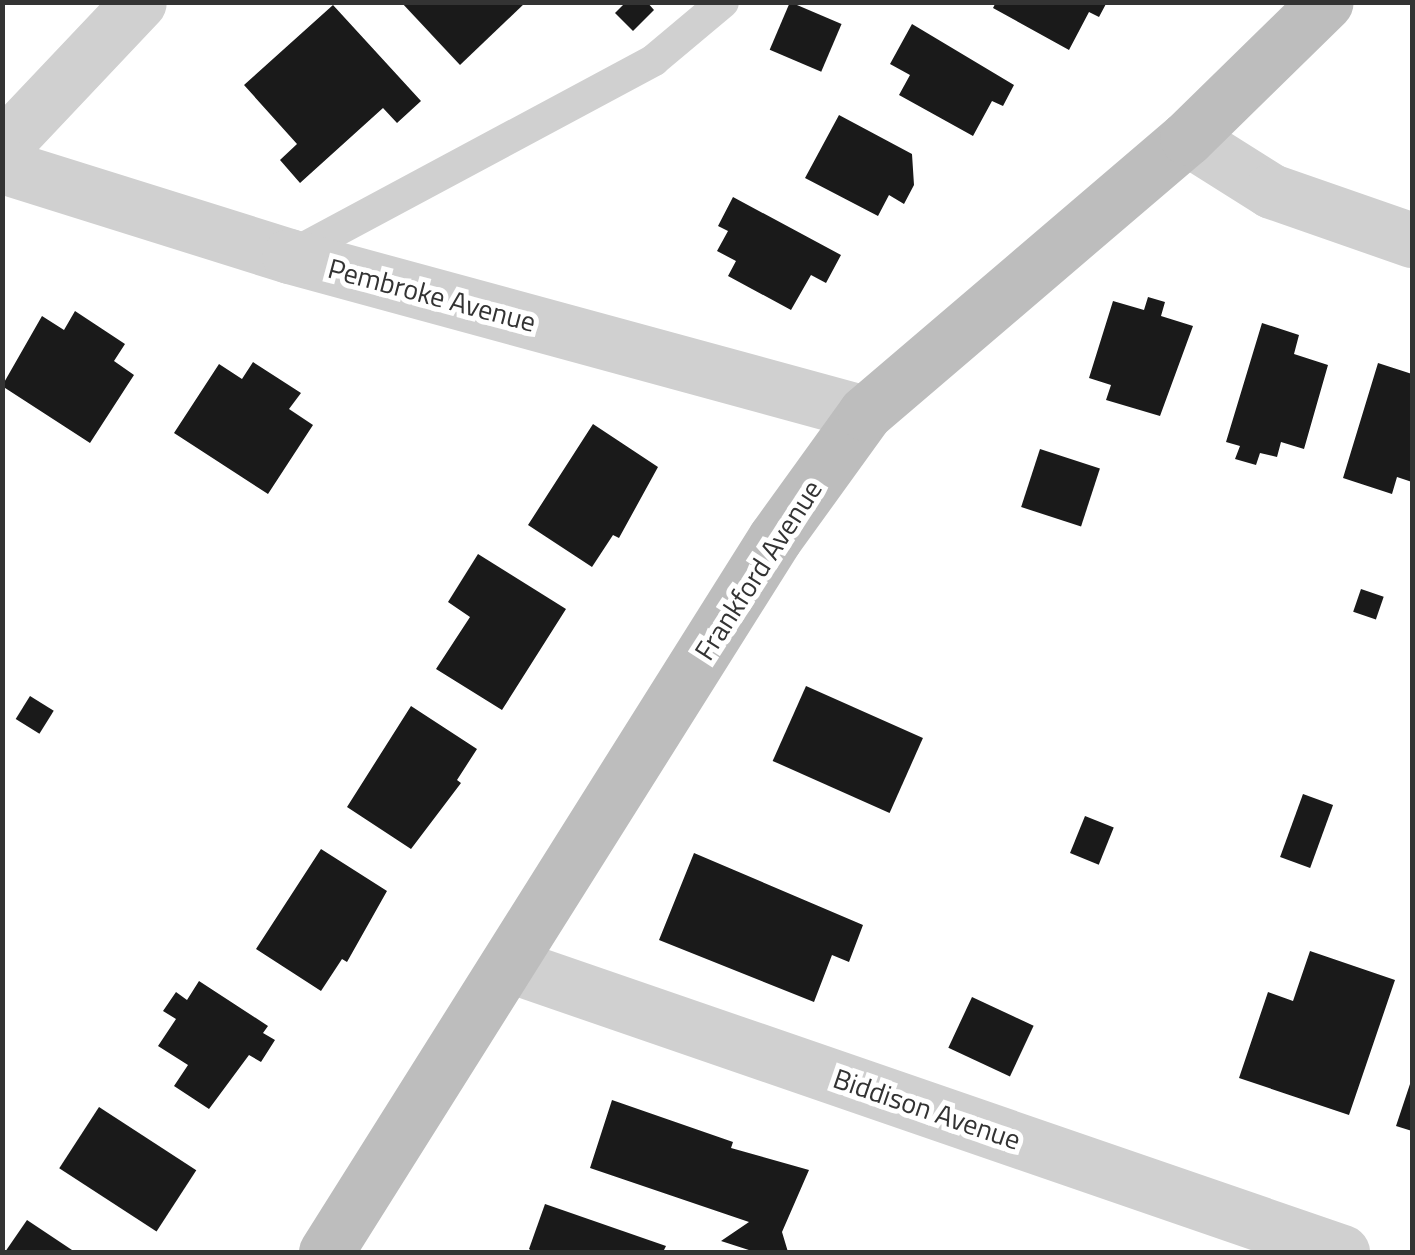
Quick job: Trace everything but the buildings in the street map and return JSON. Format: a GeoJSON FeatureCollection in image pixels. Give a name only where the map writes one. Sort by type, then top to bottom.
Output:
{"type":"FeatureCollection","features":[{"type":"Feature","properties":{"kind":"street"},"geometry":{"type":"LineString","coordinates":[[2,147],[139,2]]}},
{"type":"Feature","properties":{"kind":"street","name":"Frankford Avenue"},"geometry":{"type":"LineString","coordinates":[[326,1252],[512,966],[775,538],[865,413],[1186,138],[1326,2]]}},
{"type":"Feature","properties":{"kind":"street"},"geometry":{"type":"LineString","coordinates":[[1186,138],[1270,191],[1412,240]]}},
{"type":"Feature","properties":{"kind":"street","name":"Pembroke Avenue"},"geometry":{"type":"LineString","coordinates":[[2,166],[289,256],[865,413]]}},
{"type":"Feature","properties":{"kind":"street","name":"Biddison Avenue"},"geometry":{"type":"LineString","coordinates":[[512,966],[1342,1252]]}},
{"type":"Feature","properties":{"kind":"lane"},"geometry":{"type":"LineString","coordinates":[[289,256],[654,60],[723,2]]}}]}
